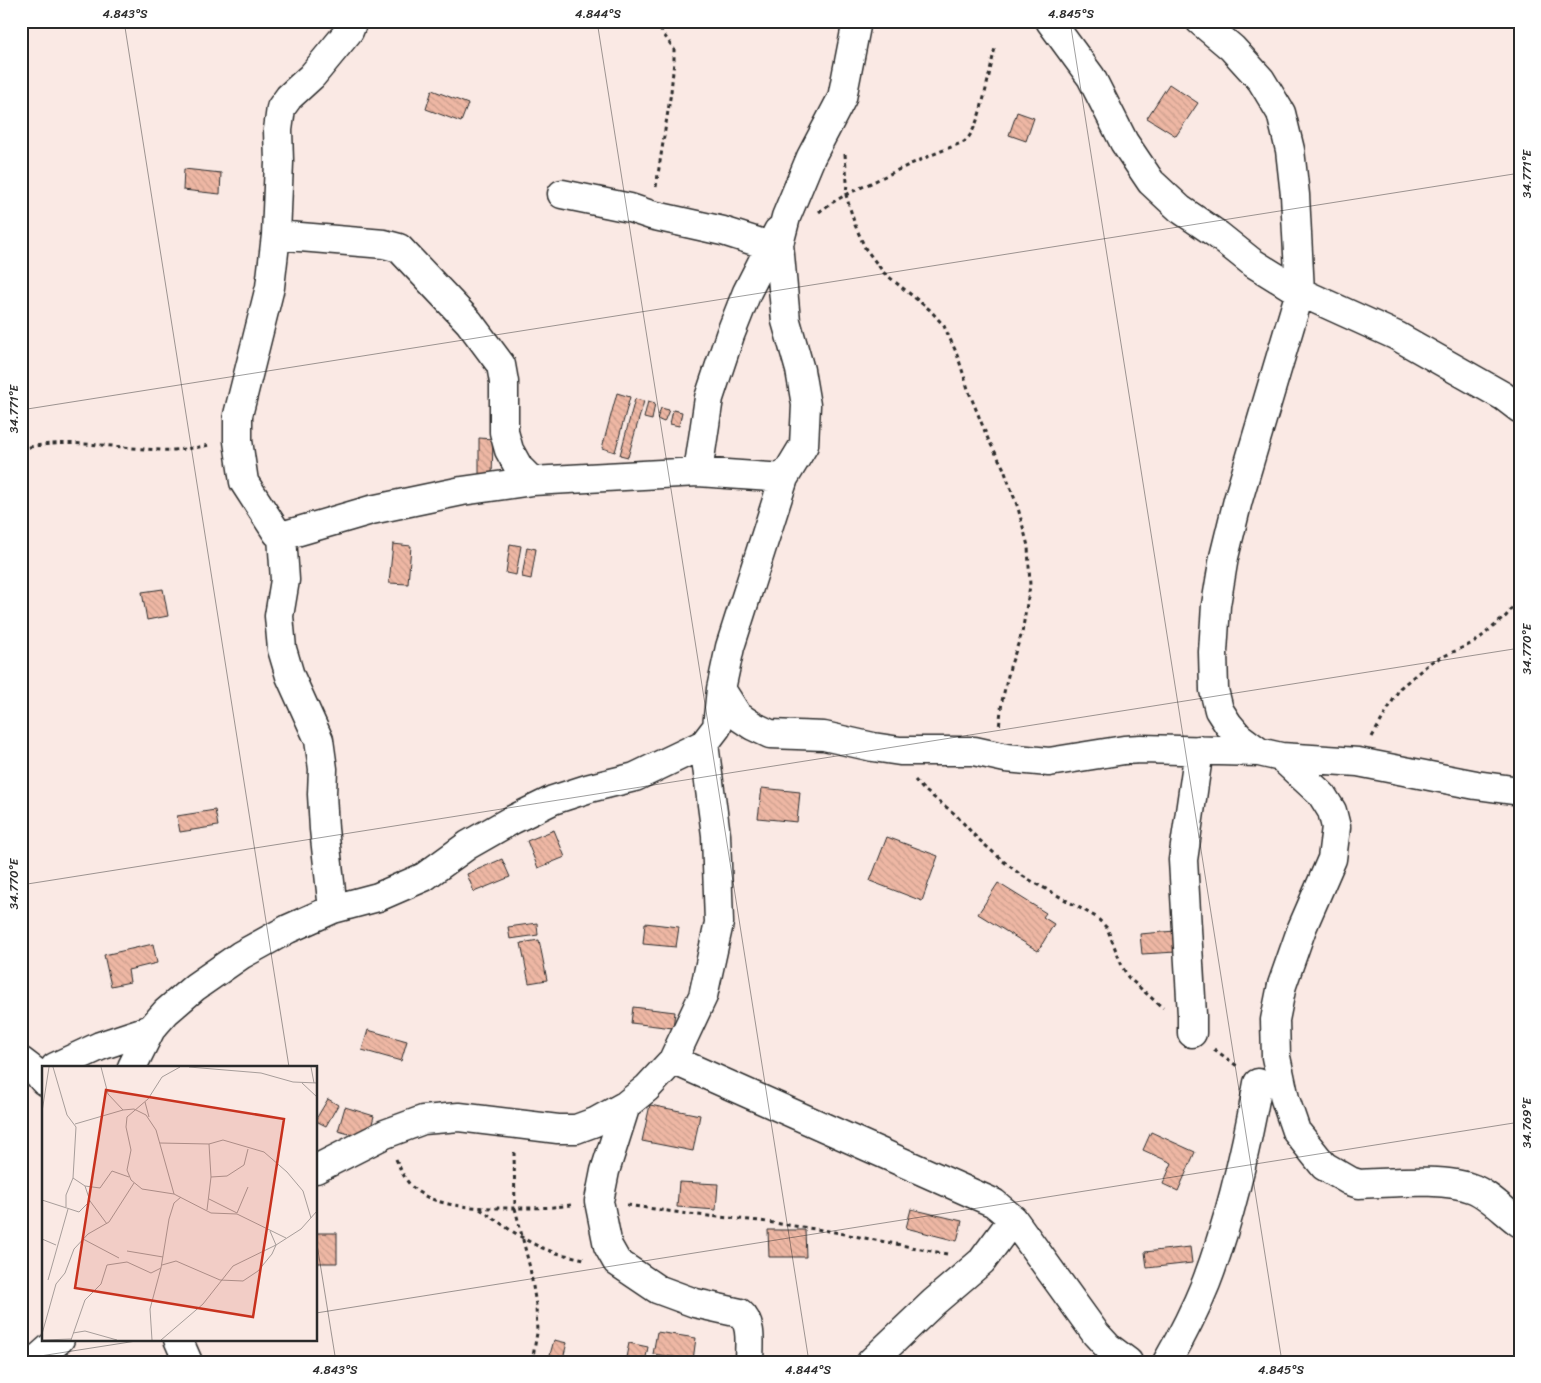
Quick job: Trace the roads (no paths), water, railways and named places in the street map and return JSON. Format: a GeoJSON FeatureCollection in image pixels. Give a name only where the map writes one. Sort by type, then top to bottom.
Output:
{"type":"FeatureCollection","features":[{"type":"Feature","properties":{"kind":"street"},"geometry":{"type":"LineString","coordinates":[[354,21],[349,31],[312,76],[289,97],[281,108],[278,130],[279,162],[276,235],[270,287],[238,415],[238,441],[244,482],[277,533],[282,536],[371,510],[462,491],[532,481],[698,472],[784,478]]}},
{"type":"Feature","properties":{"kind":"street"},"geometry":{"type":"LineString","coordinates":[[698,472],[709,398],[730,335],[747,292],[786,217],[811,157],[842,98],[857,21]]}},
{"type":"Feature","properties":{"kind":"street"},"geometry":{"type":"LineString","coordinates":[[1050,21],[1091,77],[1124,142],[1151,182],[1180,209],[1218,235],[1253,263],[1300,292],[1397,336],[1503,396],[1520,409]]}},
{"type":"Feature","properties":{"kind":"street"},"geometry":{"type":"LineString","coordinates":[[1200,21],[1232,48],[1261,80],[1281,113],[1290,150],[1295,195],[1300,292],[1238,500],[1224,557],[1216,605],[1213,652],[1214,690],[1219,710],[1228,724],[1239,737],[1270,754],[1322,795],[1332,811],[1336,827],[1332,859],[1302,928],[1282,985],[1275,1020],[1276,1057],[1285,1099],[1296,1131],[1324,1166],[1350,1181],[1359,1184],[1420,1182],[1460,1185],[1475,1190],[1520,1223]]}},
{"type":"Feature","properties":{"kind":"street"},"geometry":{"type":"LineString","coordinates":[[562,194],[630,208],[651,215],[723,231],[770,246]]}},
{"type":"Feature","properties":{"kind":"street"},"geometry":{"type":"LineString","coordinates":[[132,1066],[151,1029],[166,1012],[195,988],[241,955],[288,930],[333,910],[378,897],[424,877],[468,845],[512,820],[553,800],[590,788],[635,777],[704,744],[716,727],[721,689],[730,647],[784,478],[804,445],[806,405],[800,370],[786,321],[779,244],[786,217]]}},
{"type":"Feature","properties":{"kind":"street"},"geometry":{"type":"LineString","coordinates":[[276,235],[384,244],[399,248],[469,322],[501,365],[504,382],[504,432],[519,468],[532,481]]}},
{"type":"Feature","properties":{"kind":"street"},"geometry":{"type":"LineString","coordinates":[[282,536],[285,580],[279,616],[282,649],[290,676],[319,740],[323,769],[324,829],[333,910]]}},
{"type":"Feature","properties":{"kind":"street"},"geometry":{"type":"LineString","coordinates":[[721,689],[738,716],[770,734],[824,736],[900,751],[974,751],[1006,758],[1049,762],[1124,750],[1199,750],[1270,754],[1358,762],[1476,785],[1520,791]]}},
{"type":"Feature","properties":{"kind":"street"},"geometry":{"type":"LineString","coordinates":[[318,1168],[385,1134],[422,1120],[460,1117],[558,1129],[576,1129],[596,1122],[626,1105],[647,1088],[673,1060],[703,996],[719,923],[716,835],[704,744]]}},
{"type":"Feature","properties":{"kind":"street"},"geometry":{"type":"LineString","coordinates":[[1192,1033],[1183,860],[1199,750]]}},
{"type":"Feature","properties":{"kind":"street"},"geometry":{"type":"LineString","coordinates":[[52,1066],[100,1046],[151,1029]]}},
{"type":"Feature","properties":{"kind":"street"},"geometry":{"type":"LineString","coordinates":[[673,1060],[994,1202],[1013,1218],[1096,1334],[1108,1347],[1128,1362]]}},
{"type":"Feature","properties":{"kind":"street"},"geometry":{"type":"LineString","coordinates":[[1167,1362],[1186,1327],[1206,1283],[1220,1242],[1238,1176],[1258,1083]]}},
{"type":"Feature","properties":{"kind":"street"},"geometry":{"type":"LineString","coordinates":[[626,1105],[605,1171],[599,1201],[608,1246],[617,1262],[657,1289],[695,1303],[740,1313],[745,1317],[748,1326],[749,1362]]}},
{"type":"Feature","properties":{"kind":"street"},"geometry":{"type":"LineString","coordinates":[[871,1362],[934,1302],[982,1261],[1013,1218]]}},
{"type":"Feature","properties":{"kind":"street"},"geometry":{"type":"LineString","coordinates":[[34,1362],[59,1340]]}},
{"type":"Feature","properties":{"kind":"street"},"geometry":{"type":"LineString","coordinates":[[178,1340],[188,1362]]}}]}
